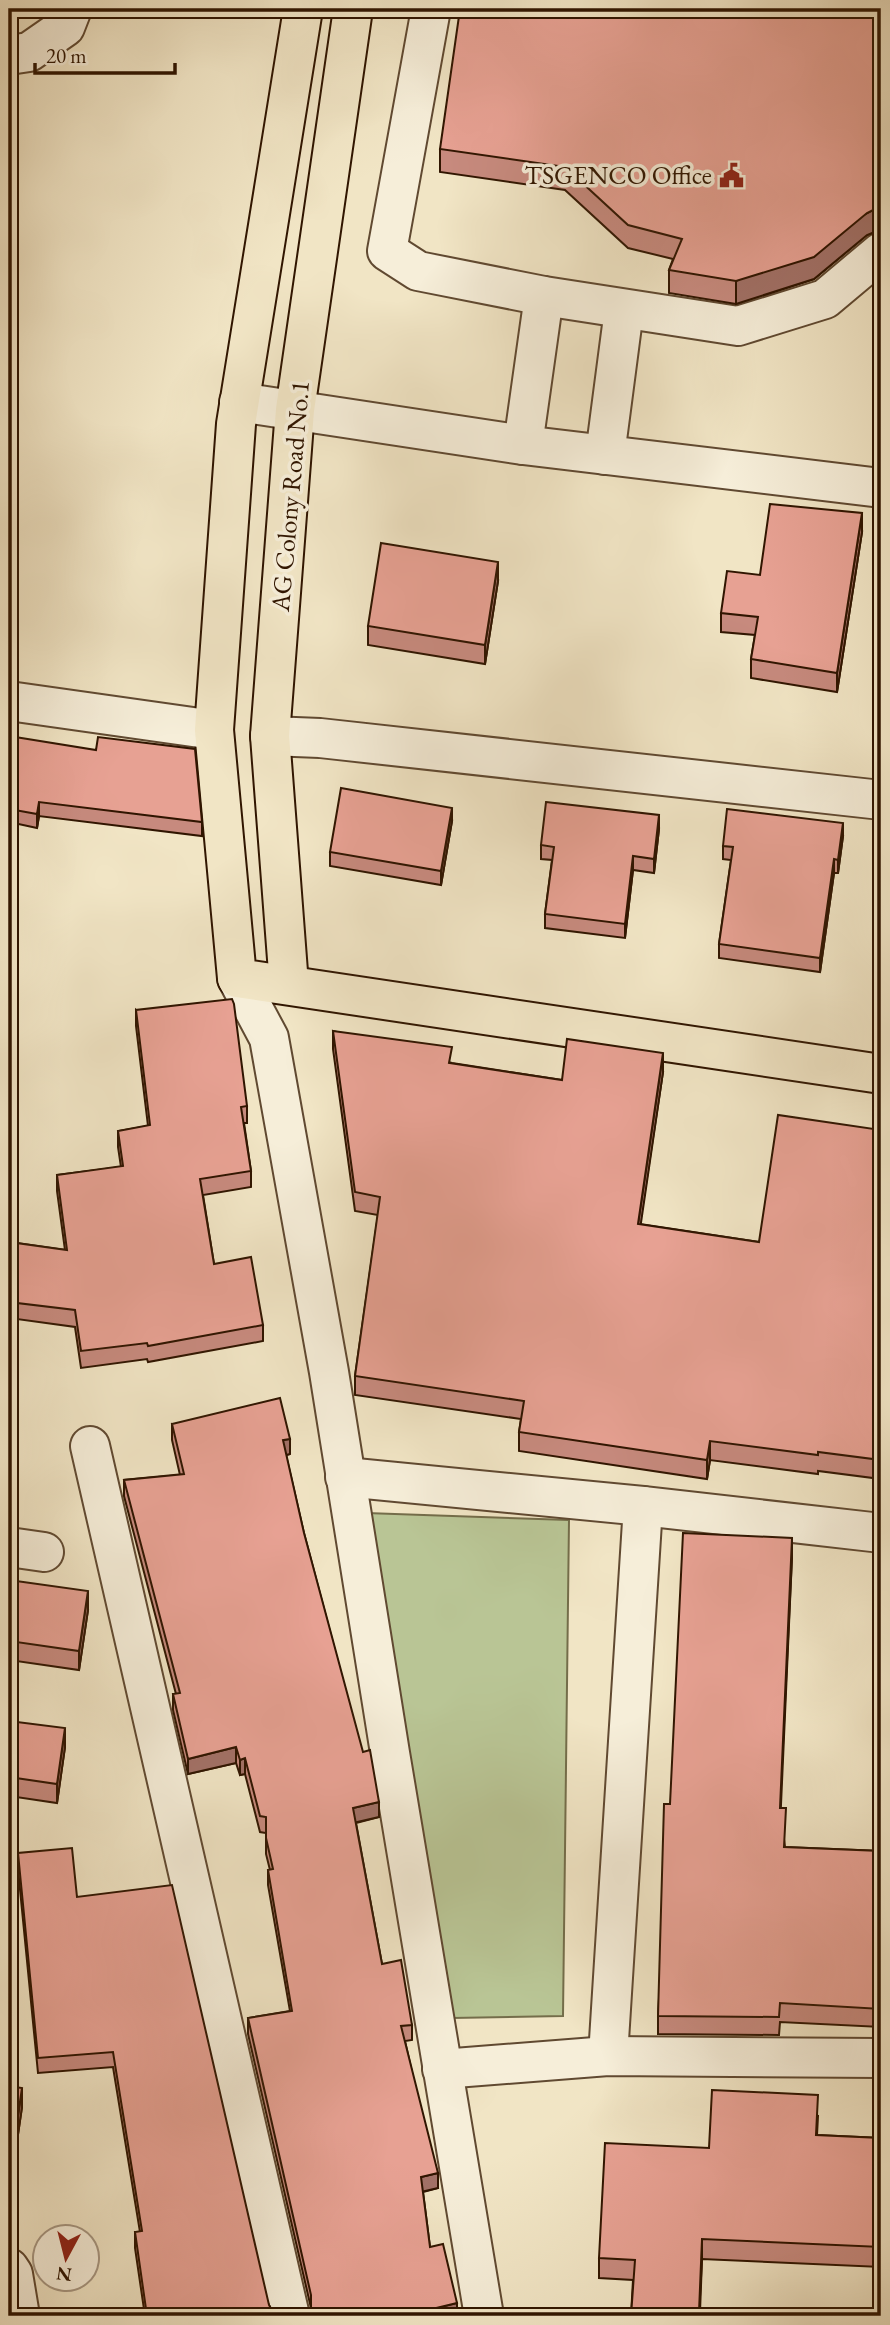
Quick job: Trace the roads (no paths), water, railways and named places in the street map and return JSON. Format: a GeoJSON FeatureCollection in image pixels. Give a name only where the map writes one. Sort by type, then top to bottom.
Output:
{"type":"FeatureCollection","features":[{"type":"Feature","properties":{"kind":"main road"},"geometry":{"type":"LineString","coordinates":[[303,9],[236,424],[214,730],[237,978],[881,1074]]}},
{"type":"Feature","properties":{"kind":"main road","name":"AG Colony Road No.1"},"geometry":{"type":"LineString","coordinates":[[289,985],[270,736],[295,410],[353,9]]}},
{"type":"Feature","properties":{"kind":"street"},"geometry":{"type":"LineString","coordinates":[[9,55],[29,52],[65,27],[72,9]]}},
{"type":"Feature","properties":{"kind":"street"},"geometry":{"type":"LineString","coordinates":[[430,9],[387,251],[418,271],[624,310],[738,326],[824,299],[881,252]]}},
{"type":"Feature","properties":{"kind":"street"},"geometry":{"type":"LineString","coordinates":[[523,445],[544,296]]}},
{"type":"Feature","properties":{"kind":"street"},"geometry":{"type":"LineString","coordinates":[[606,455],[624,310]]}},
{"type":"Feature","properties":{"kind":"street"},"geometry":{"type":"LineString","coordinates":[[239,402],[523,445],[881,488]]}},
{"type":"Feature","properties":{"kind":"street"},"geometry":{"type":"LineString","coordinates":[[9,701],[214,730]]}},
{"type":"Feature","properties":{"kind":"street"},"geometry":{"type":"LineString","coordinates":[[270,736],[320,738],[881,800]]}},
{"type":"Feature","properties":{"kind":"street"},"geometry":{"type":"LineString","coordinates":[[237,978],[269,1038],[329,1372],[484,2316]]}},
{"type":"Feature","properties":{"kind":"street"},"geometry":{"type":"LineString","coordinates":[[269,1038],[289,985]]}},
{"type":"Feature","properties":{"kind":"street"},"geometry":{"type":"LineString","coordinates":[[90,1446],[290,2316]]}},
{"type":"Feature","properties":{"kind":"street"},"geometry":{"type":"LineString","coordinates":[[345,1477],[881,1533]]}},
{"type":"Feature","properties":{"kind":"street"},"geometry":{"type":"LineString","coordinates":[[608,2056],[642,1506]]}},
{"type":"Feature","properties":{"kind":"street"},"geometry":{"type":"LineString","coordinates":[[442,2069],[608,2056],[881,2058]]}},
{"type":"Feature","properties":{"kind":"street"},"geometry":{"type":"LineString","coordinates":[[9,2268],[13,2274],[20,2316]]}},
{"type":"Feature","properties":{"kind":"place","name":"TSGENCO Office"},"geometry":{"type":"Point","coordinates":[732,175]}}]}
